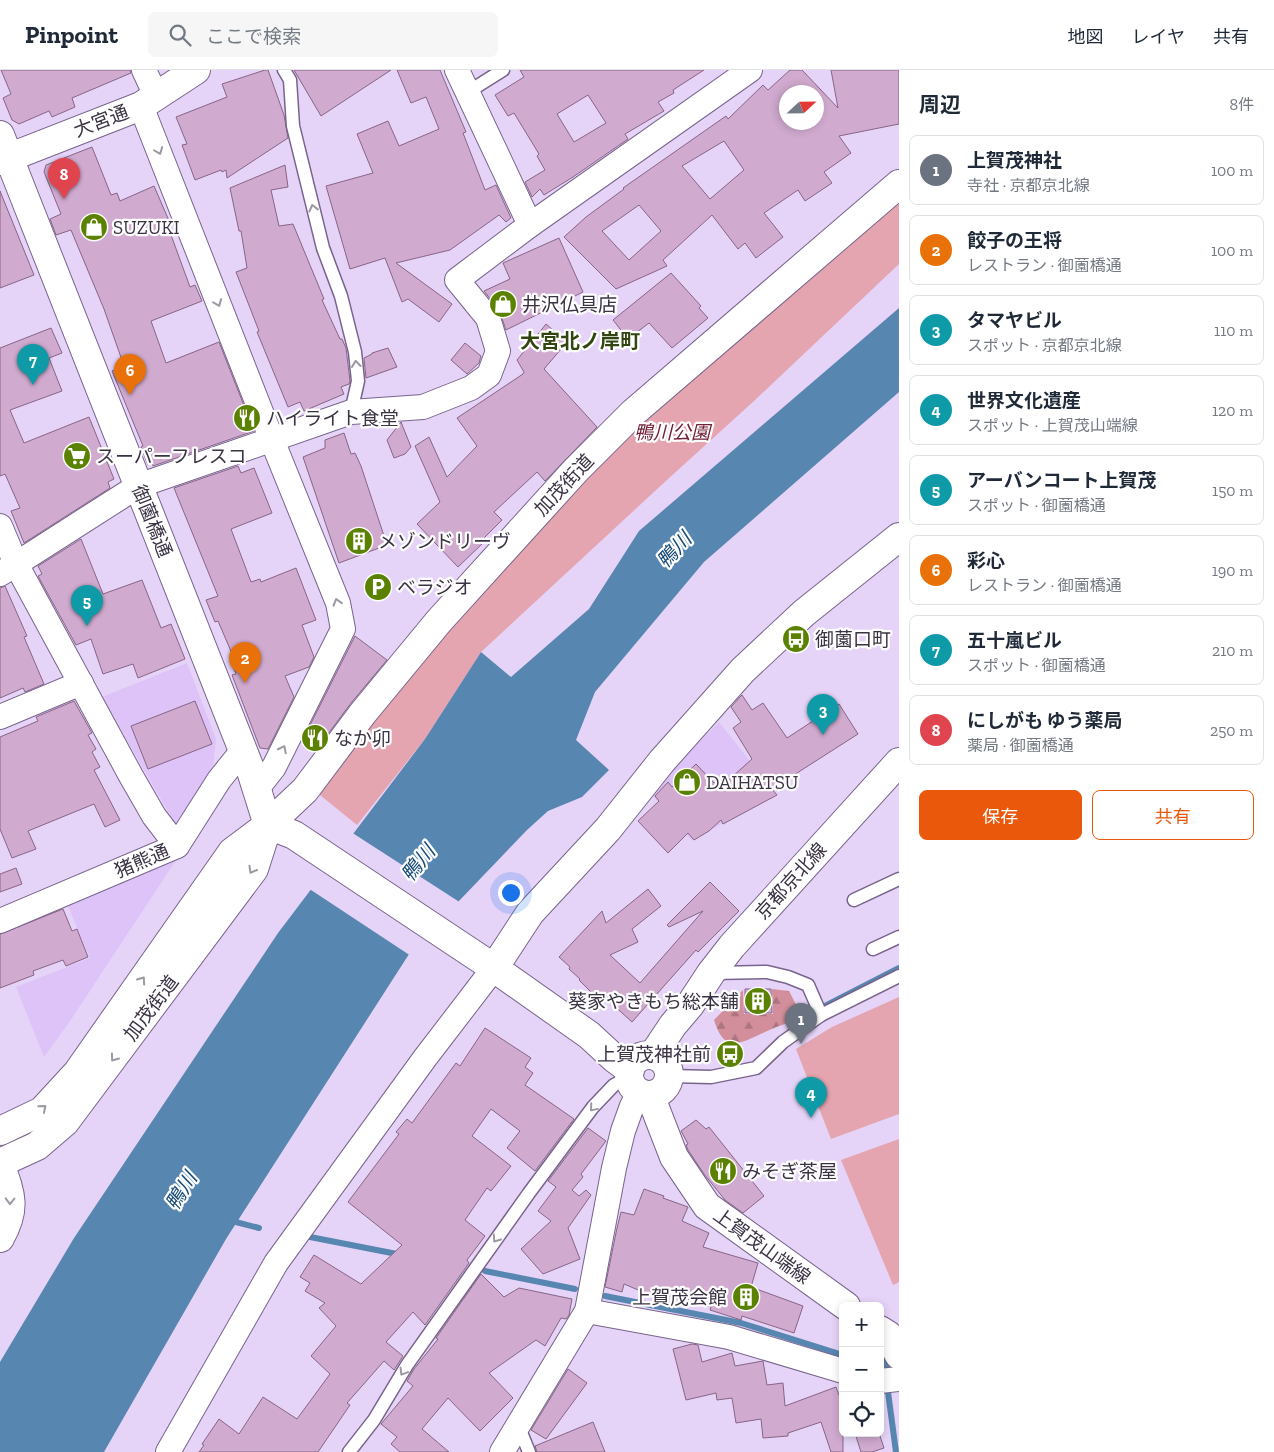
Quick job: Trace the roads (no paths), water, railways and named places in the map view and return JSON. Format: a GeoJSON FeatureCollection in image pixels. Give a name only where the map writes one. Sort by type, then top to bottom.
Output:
{"type":"FeatureCollection","features":[{"type":"Feature","properties":{"kind":"main road","name":"大宮通"},"geometry":{"type":"LineString","coordinates":[[3,151],[149,101],[196,70]]}},
{"type":"Feature","properties":{"kind":"main road","name":"御薗橋通"},"geometry":{"type":"LineString","coordinates":[[3,151],[243,750],[268,825]]}},
{"type":"Feature","properties":{"kind":"main road","name":"加茂街道"},"geometry":{"type":"LineString","coordinates":[[0,1131],[42,1111],[77,1073],[232,852],[268,825],[305,790],[362,713],[439,621],[576,470],[634,412],[899,184]]}},
{"type":"Feature","properties":{"kind":"main road"},"geometry":{"type":"LineString","coordinates":[[488,964],[530,913],[608,829],[662,761],[743,670],[804,613],[899,537]]}},
{"type":"Feature","properties":{"kind":"main road","name":"京都京北線"},"geometry":{"type":"LineString","coordinates":[[646,1073],[672,1025],[690,1005],[710,973],[732,946],[899,762]]}},
{"type":"Feature","properties":{"kind":"main road","name":"加茂街道"},"geometry":{"type":"LineString","coordinates":[[0,1238],[9,1222],[11,1194],[0,1163],[37,1146],[65,1122],[254,869],[268,825]]}},
{"type":"Feature","properties":{"kind":"main road"},"geometry":{"type":"LineString","coordinates":[[268,825],[294,835],[488,964],[589,1035],[615,1059],[646,1073]]}},
{"type":"Feature","properties":{"kind":"main road","name":"上賀茂山端線"},"geometry":{"type":"LineString","coordinates":[[646,1073],[674,1157],[707,1206],[840,1302]]}},
{"type":"Feature","properties":{"kind":"street"},"geometry":{"type":"LineString","coordinates":[[144,70],[149,101],[272,440],[338,603],[343,629],[274,767],[256,790]]}},
{"type":"Feature","properties":{"kind":"street"},"geometry":{"type":"LineString","coordinates":[[457,70],[530,225]]}},
{"type":"Feature","properties":{"kind":"street"},"geometry":{"type":"LineString","coordinates":[[8,569],[138,486],[351,412],[423,407],[471,388],[489,375],[498,351],[488,318],[457,280],[530,225],[743,73]]}},
{"type":"Feature","properties":{"kind":"street"},"geometry":{"type":"LineString","coordinates":[[0,526],[8,569],[81,683],[154,816],[177,846]]}},
{"type":"Feature","properties":{"kind":"street"},"geometry":{"type":"LineString","coordinates":[[0,718],[81,683]]}},
{"type":"Feature","properties":{"kind":"street","name":"猪熊通"},"geometry":{"type":"LineString","coordinates":[[0,922],[177,846],[219,780],[243,750]]}},
{"type":"Feature","properties":{"kind":"street"},"geometry":{"type":"LineString","coordinates":[[168,1452],[276,1263],[425,1058],[488,964]]}},
{"type":"Feature","properties":{"kind":"street"},"geometry":{"type":"LineString","coordinates":[[502,1452],[587,1311],[614,1168],[623,1131],[646,1073]]}},
{"type":"Feature","properties":{"kind":"street"},"geometry":{"type":"LineString","coordinates":[[587,1311],[730,1337],[839,1370]]}},
{"type":"Feature","properties":{"kind":"lane"},"geometry":{"type":"LineString","coordinates":[[284,70],[290,80],[293,126],[318,231],[341,296],[355,352],[358,380],[351,412]]}},
{"type":"Feature","properties":{"kind":"lane"},"geometry":{"type":"LineString","coordinates":[[468,92],[503,70]]}},
{"type":"Feature","properties":{"kind":"lane"},"geometry":{"type":"LineString","coordinates":[[854,900],[899,879]]}},
{"type":"Feature","properties":{"kind":"lane"},"geometry":{"type":"LineString","coordinates":[[873,950],[899,937]]}},
{"type":"Feature","properties":{"kind":"lane"},"geometry":{"type":"LineString","coordinates":[[710,973],[767,972],[788,977],[808,985],[822,1015]]}},
{"type":"Feature","properties":{"kind":"lane"},"geometry":{"type":"LineString","coordinates":[[349,1452],[374,1420],[412,1357],[534,1185],[593,1107],[614,1085],[646,1073],[711,1077],[756,1068],[783,1042],[822,1015],[899,976]]}},
{"type":"Feature","properties":{"kind":"lane"},"geometry":{"type":"LineString","coordinates":[[518,1425],[529,1452]]}},
{"type":"Feature","properties":{"kind":"water","name":"鴨川"},"geometry":{"type":"Polygon","coordinates":[[[899,308],[899,392],[704,562],[595,692],[576,740],[609,770],[582,797],[548,811],[527,830],[411,951],[226,1239],[104,1452],[0,1452],[0,1362],[74,1238],[278,933],[425,739],[481,652],[511,677],[589,609],[639,531],[899,308]]]}},
{"type":"Feature","properties":{"kind":"waterway"},"geometry":{"type":"LineString","coordinates":[[825,1006],[899,968]]}},
{"type":"Feature","properties":{"kind":"waterway"},"geometry":{"type":"LineString","coordinates":[[228,1220],[259,1228]]}},
{"type":"Feature","properties":{"kind":"waterway"},"geometry":{"type":"LineString","coordinates":[[310,1237],[402,1255]]}},
{"type":"Feature","properties":{"kind":"waterway"},"geometry":{"type":"LineString","coordinates":[[485,1271],[575,1289]]}},
{"type":"Feature","properties":{"kind":"waterway"},"geometry":{"type":"LineString","coordinates":[[605,1296],[741,1323],[839,1354]]}},
{"type":"Feature","properties":{"kind":"waterway"},"geometry":{"type":"LineString","coordinates":[[890,1355],[886,1359],[888,1392],[896,1452]]}},
{"type":"Feature","properties":{"kind":"place","name":"にしがも ゆう薬局"},"geometry":{"type":"Point","coordinates":[64,199]}},
{"type":"Feature","properties":{"kind":"place","name":"SUZUKI"},"geometry":{"type":"Point","coordinates":[94,227]}},
{"type":"Feature","properties":{"kind":"place","name":"井沢仏具店"},"geometry":{"type":"Point","coordinates":[503,304]}},
{"type":"Feature","properties":{"kind":"place","name":"五十嵐ビル"},"geometry":{"type":"Point","coordinates":[33,385]}},
{"type":"Feature","properties":{"kind":"place","name":"彩心"},"geometry":{"type":"Point","coordinates":[130,395]}},
{"type":"Feature","properties":{"kind":"place","name":"ハイライト食堂"},"geometry":{"type":"Point","coordinates":[247,418]}},
{"type":"Feature","properties":{"kind":"place","name":"スーパーフレスコ"},"geometry":{"type":"Point","coordinates":[77,456]}},
{"type":"Feature","properties":{"kind":"place","name":"メゾンドリーヴ"},"geometry":{"type":"Point","coordinates":[359,541]}},
{"type":"Feature","properties":{"kind":"place","name":"ベラジオ"},"geometry":{"type":"Point","coordinates":[378,587]}},
{"type":"Feature","properties":{"kind":"place","name":"アーバンコート上賀茂"},"geometry":{"type":"Point","coordinates":[87,626]}},
{"type":"Feature","properties":{"kind":"place","name":"御薗口町"},"geometry":{"type":"Point","coordinates":[796,639]}},
{"type":"Feature","properties":{"kind":"place","name":"餃子の王将"},"geometry":{"type":"Point","coordinates":[245,683]}},
{"type":"Feature","properties":{"kind":"place","name":"タマヤビル"},"geometry":{"type":"Point","coordinates":[823,735]}},
{"type":"Feature","properties":{"kind":"place","name":"なか卯"},"geometry":{"type":"Point","coordinates":[315,738]}},
{"type":"Feature","properties":{"kind":"place","name":"DAIHATSU"},"geometry":{"type":"Point","coordinates":[687,782]}},
{"type":"Feature","properties":{"kind":"place","name":"葵家やきもち総本舗"},"geometry":{"type":"Point","coordinates":[758,1001]}},
{"type":"Feature","properties":{"kind":"place","name":"上賀茂神社"},"geometry":{"type":"Point","coordinates":[801,1044]}},
{"type":"Feature","properties":{"kind":"place","name":"上賀茂神社前"},"geometry":{"type":"Point","coordinates":[730,1054]}},
{"type":"Feature","properties":{"kind":"place","name":"世界文化遺産"},"geometry":{"type":"Point","coordinates":[811,1118]}},
{"type":"Feature","properties":{"kind":"place","name":"みそぎ茶屋"},"geometry":{"type":"Point","coordinates":[723,1171]}},
{"type":"Feature","properties":{"kind":"place","name":"上賀茂会館"},"geometry":{"type":"Point","coordinates":[746,1297]}},
{"type":"Feature","properties":{"kind":"district","name":"大宮北ノ岸町"},"geometry":{"type":"Point","coordinates":[580,341]}},
{"type":"Feature","properties":{"kind":"park label","name":"鴨川公園"},"geometry":{"type":"Point","coordinates":[672,432]}}]}
